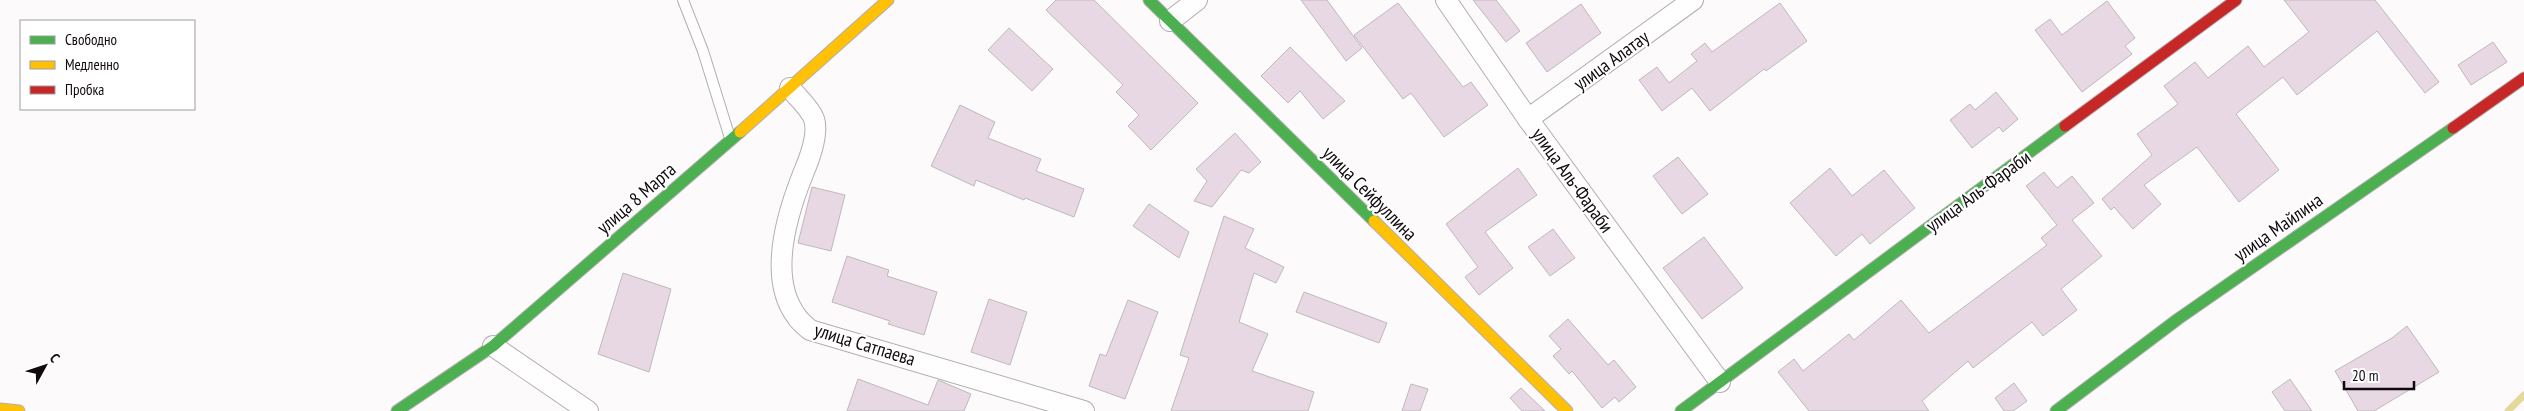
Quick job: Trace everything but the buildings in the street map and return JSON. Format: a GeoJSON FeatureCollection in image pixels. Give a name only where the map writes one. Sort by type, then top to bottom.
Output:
{"type":"FeatureCollection","features":[{"type":"Feature","properties":{"kind":"street","name":"улица 8 Марта"},"geometry":{"type":"LineString","coordinates":[[397,411],[493,346],[790,88],[888,0]]}},
{"type":"Feature","properties":{"kind":"street","name":"улица Сейфуллина"},"geometry":{"type":"LineString","coordinates":[[1149,0],[1567,411]]}},
{"type":"Feature","properties":{"kind":"street"},"geometry":{"type":"LineString","coordinates":[[1170,21],[1197,0]]}},
{"type":"Feature","properties":{"kind":"street","name":"улица Аль-Фараби"},"geometry":{"type":"LineString","coordinates":[[1446,0],[1528,119],[1720,382]]}},
{"type":"Feature","properties":{"kind":"street","name":"улица Алатау"},"geometry":{"type":"LineString","coordinates":[[1528,119],[1693,0]]}},
{"type":"Feature","properties":{"kind":"street","name":"улица Аль-Фараби"},"geometry":{"type":"LineString","coordinates":[[1681,411],[2236,0]]}},
{"type":"Feature","properties":{"kind":"street","name":"улица Майлина"},"geometry":{"type":"LineString","coordinates":[[2056,411],[2178,319],[2512,84],[2524,78]]}},
{"type":"Feature","properties":{"kind":"street"},"geometry":{"type":"LineString","coordinates":[[2512,84],[2524,82]]}},
{"type":"Feature","properties":{"kind":"street","name":"улица Сатпаева"},"geometry":{"type":"LineString","coordinates":[[790,88],[814,119],[813,152],[791,207],[784,234],[780,267],[788,301],[796,317],[810,330],[1084,411]]}},
{"type":"Feature","properties":{"kind":"street"},"geometry":{"type":"LineString","coordinates":[[493,346],[588,411]]}},
{"type":"Feature","properties":{"kind":"street"},"geometry":{"type":"LineString","coordinates":[[0,409],[19,411]]}},
{"type":"Feature","properties":{"kind":"lane"},"geometry":{"type":"LineString","coordinates":[[683,0],[706,59],[730,139]]}},
{"type":"Feature","properties":{"kind":"waterway"},"geometry":{"type":"LineString","coordinates":[[2508,411],[2524,395]]}},
{"type":"Feature","properties":{"kind":"traffic: fast"},"geometry":{"type":"LineString","coordinates":[[1149,0],[1374,221]]}},
{"type":"Feature","properties":{"kind":"traffic: fast"},"geometry":{"type":"LineString","coordinates":[[1681,411],[2065,126]]}},
{"type":"Feature","properties":{"kind":"traffic: fast"},"geometry":{"type":"LineString","coordinates":[[2056,411],[2178,319],[2453,128]]}},
{"type":"Feature","properties":{"kind":"traffic: fast"},"geometry":{"type":"LineString","coordinates":[[397,411],[493,346],[740,132]]}},
{"type":"Feature","properties":{"kind":"traffic: slow"},"geometry":{"type":"LineString","coordinates":[[740,132],[888,0]]}},
{"type":"Feature","properties":{"kind":"traffic: slow"},"geometry":{"type":"LineString","coordinates":[[1374,221],[1567,411]]}},
{"type":"Feature","properties":{"kind":"traffic: slow"},"geometry":{"type":"LineString","coordinates":[[0,409],[19,411]]}},
{"type":"Feature","properties":{"kind":"traffic: jam"},"geometry":{"type":"LineString","coordinates":[[2065,126],[2236,0]]}},
{"type":"Feature","properties":{"kind":"traffic: jam"},"geometry":{"type":"LineString","coordinates":[[2453,128],[2524,78]]}}]}
